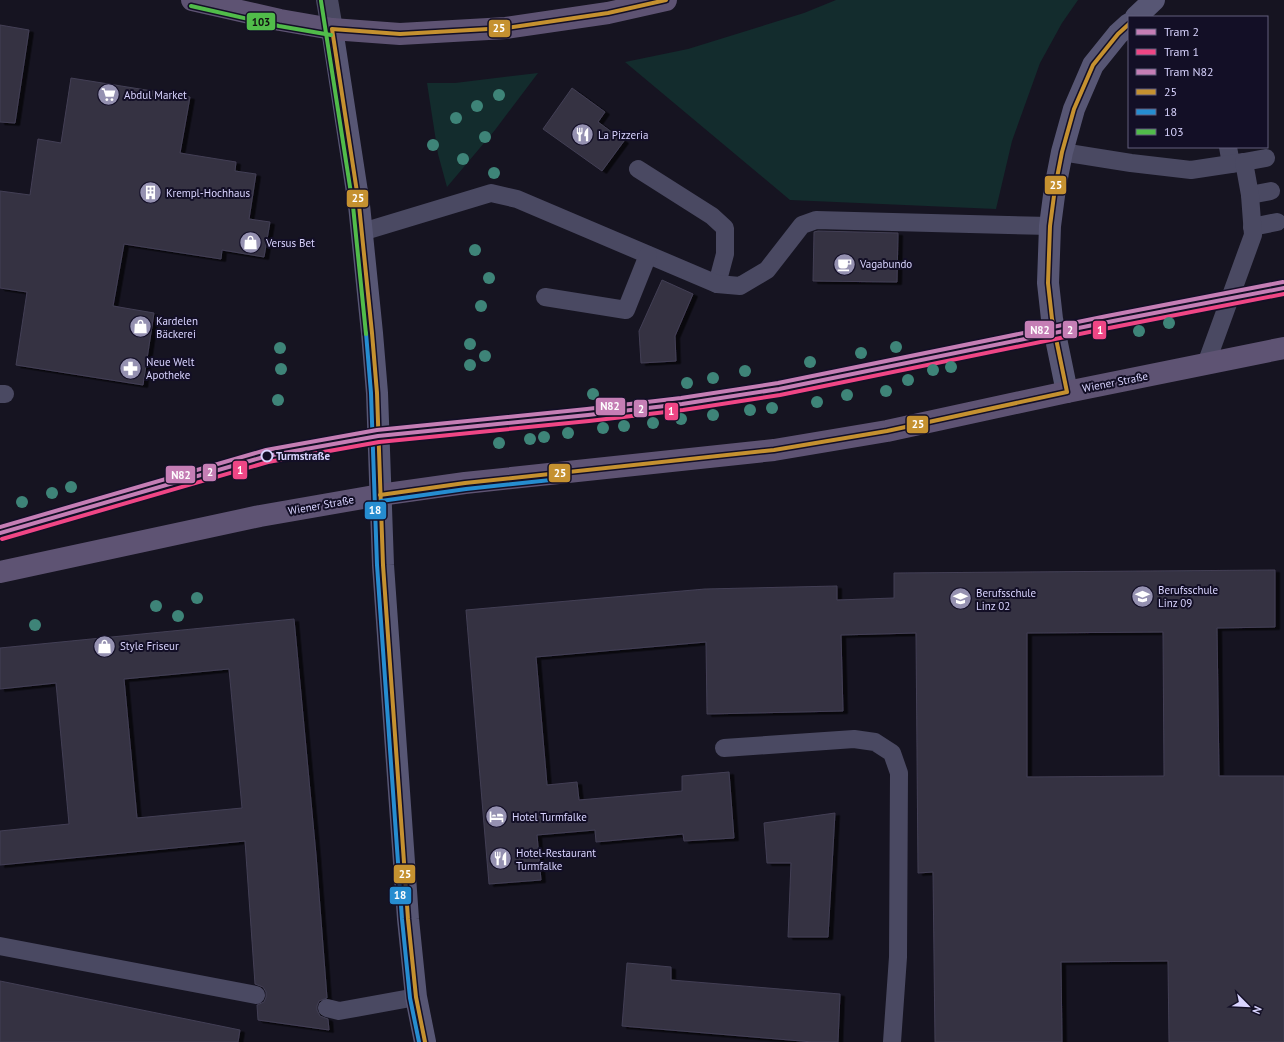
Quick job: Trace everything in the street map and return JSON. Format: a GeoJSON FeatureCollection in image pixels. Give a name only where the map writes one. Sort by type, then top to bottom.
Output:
{"type":"FeatureCollection","features":[{"type":"Feature","properties":{"kind":"main road"},"geometry":{"type":"LineString","coordinates":[[192,0],[280,20],[332,29],[400,34],[506,28],[608,13],[666,0]]}},
{"type":"Feature","properties":{"kind":"main road"},"geometry":{"type":"LineString","coordinates":[[1137,16],[1154,0]]}},
{"type":"Feature","properties":{"kind":"main road"},"geometry":{"type":"LineString","coordinates":[[1067,392],[1052,319],[1048,283],[1050,226],[1062,152],[1074,109],[1094,65],[1118,34],[1128,25]]}},
{"type":"Feature","properties":{"kind":"main road"},"geometry":{"type":"LineString","coordinates":[[332,29],[355,177],[372,333],[376,386],[383,565],[405,883],[410,948],[416,996],[425,1042]]}},
{"type":"Feature","properties":{"kind":"main road","name":"Wiener Straße"},"geometry":{"type":"LineString","coordinates":[[0,572],[260,516],[380,495],[465,483],[774,450],[887,431],[1067,392],[1284,348]]}},
{"type":"Feature","properties":{"kind":"street"},"geometry":{"type":"LineString","coordinates":[[328,0],[332,29]]}},
{"type":"Feature","properties":{"kind":"lane"},"geometry":{"type":"LineString","coordinates":[[1062,152],[1131,163],[1191,170],[1234,158],[1266,158]]}},
{"type":"Feature","properties":{"kind":"lane"},"geometry":{"type":"LineString","coordinates":[[1206,364],[1252,231],[1250,195],[1234,158]]}},
{"type":"Feature","properties":{"kind":"lane"},"geometry":{"type":"LineString","coordinates":[[638,169],[712,216],[725,228],[725,254],[717,284]]}},
{"type":"Feature","properties":{"kind":"lane"},"geometry":{"type":"LineString","coordinates":[[1250,195],[1272,191]]}},
{"type":"Feature","properties":{"kind":"lane"},"geometry":{"type":"LineString","coordinates":[[362,232],[492,193],[517,199],[717,284],[740,286],[767,270],[802,225],[816,220],[1050,226]]}},
{"type":"Feature","properties":{"kind":"lane"},"geometry":{"type":"LineString","coordinates":[[1252,231],[1277,222]]}},
{"type":"Feature","properties":{"kind":"lane"},"geometry":{"type":"LineString","coordinates":[[545,297],[626,310],[648,255]]}},
{"type":"Feature","properties":{"kind":"lane"},"geometry":{"type":"LineString","coordinates":[[724,748],[854,739],[875,742],[892,753],[899,774],[898,957],[892,1042]]}},
{"type":"Feature","properties":{"kind":"lane"},"geometry":{"type":"LineString","coordinates":[[0,946],[256,995]]}},
{"type":"Feature","properties":{"kind":"lane"},"geometry":{"type":"LineString","coordinates":[[327,1008],[339,1011],[416,996]]}},
{"type":"Feature","properties":{"kind":"green space"},"geometry":{"type":"Polygon","coordinates":[[[836,0],[1078,0],[1062,23],[1040,63],[1012,141],[996,209],[790,200],[625,62],[688,49],[804,13],[836,0]]]}},
{"type":"Feature","properties":{"kind":"green space"},"geometry":{"type":"Polygon","coordinates":[[[538,73],[495,130],[447,187],[438,154],[427,83],[455,83],[538,73]]]}},
{"type":"Feature","properties":{"kind":"building"},"geometry":{"type":"Polygon","coordinates":[[[0,25],[29,30],[15,123],[0,122],[0,25]]]}},
{"type":"Feature","properties":{"kind":"building"},"geometry":{"type":"Polygon","coordinates":[[[71,78],[190,97],[180,153],[236,162],[235,171],[256,174],[249,219],[270,222],[264,257],[222,250],[221,259],[124,244],[113,306],[154,313],[143,385],[16,365],[27,292],[0,288],[0,191],[30,195],[38,139],[61,143],[71,78]]]}},
{"type":"Feature","properties":{"kind":"building","name":"La Pizzeria"},"geometry":{"type":"Polygon","coordinates":[[[572,88],[605,112],[598,122],[624,141],[602,171],[543,129],[572,88]]]}},
{"type":"Feature","properties":{"kind":"building"},"geometry":{"type":"Polygon","coordinates":[[[814,232],[898,233],[897,282],[813,281],[814,232]]]}},
{"type":"Feature","properties":{"kind":"building"},"geometry":{"type":"Polygon","coordinates":[[[662,280],[693,294],[675,336],[676,361],[641,363],[639,331],[662,280]]]}},
{"type":"Feature","properties":{"kind":"building"},"geometry":{"type":"Polygon","coordinates":[[[1275,570],[1275,627],[1217,628],[1219,776],[1284,776],[1284,1042],[1169,1042],[1168,961],[1061,962],[1062,1042],[935,1042],[933,872],[918,873],[916,633],[841,635],[843,711],[707,714],[706,642],[536,657],[547,785],[577,782],[579,800],[682,791],[682,776],[729,772],[734,838],[684,841],[683,834],[596,842],[595,830],[537,835],[541,880],[489,884],[466,610],[705,589],[837,586],[837,600],[894,598],[894,573],[1275,570]],[[1163,632],[1027,633],[1027,777],[1164,776],[1163,632]]]}},
{"type":"Feature","properties":{"kind":"building"},"geometry":{"type":"Polygon","coordinates":[[[294,619],[316,855],[327,998],[319,1001],[317,1010],[320,1016],[328,1019],[329,1030],[258,1020],[257,1005],[264,1002],[266,992],[263,987],[255,984],[245,841],[0,865],[0,831],[69,824],[56,683],[0,689],[0,648],[294,619]],[[229,669],[124,679],[137,818],[242,808],[229,669]]]}},
{"type":"Feature","properties":{"kind":"building"},"geometry":{"type":"Polygon","coordinates":[[[835,813],[828,937],[788,937],[791,863],[767,863],[764,823],[835,813]]]}},
{"type":"Feature","properties":{"kind":"building"},"geometry":{"type":"Polygon","coordinates":[[[627,963],[671,967],[671,980],[840,994],[838,1042],[813,1042],[622,1026],[627,963]]]}},
{"type":"Feature","properties":{"kind":"building"},"geometry":{"type":"Polygon","coordinates":[[[0,981],[240,1030],[238,1042],[0,1042],[0,981]]]}},
{"type":"Feature","properties":{"kind":"tram line","name":"N82"},"geometry":{"type":"LineString","coordinates":[[0,527],[266,450],[377,430],[681,398],[778,383],[1283,282]]}},
{"type":"Feature","properties":{"kind":"tram line","name":"2"},"geometry":{"type":"LineString","coordinates":[[0,533],[267,456],[378,436],[682,404],[779,389],[1284,288]]}},
{"type":"Feature","properties":{"kind":"tram line","name":"1"},"geometry":{"type":"LineString","coordinates":[[2,539],[268,462],[379,442],[683,410],[780,395],[1284,294]]}},
{"type":"Feature","properties":{"kind":"transit line","name":"25"},"geometry":{"type":"LineString","coordinates":[[425,1042],[416,997],[408,919],[383,565],[377,393],[372,333],[359,205],[332,29],[400,34],[506,28],[608,13],[666,0]]}},
{"type":"Feature","properties":{"kind":"transit line","name":"103"},"geometry":{"type":"LineString","coordinates":[[321,1],[353,206],[366,334]]}},
{"type":"Feature","properties":{"kind":"transit line","name":"103"},"geometry":{"type":"LineString","coordinates":[[191,6],[279,26],[331,35]]}},
{"type":"Feature","properties":{"kind":"transit line","name":"25"},"geometry":{"type":"LineString","coordinates":[[380,495],[465,483],[774,450],[887,431],[1067,392],[1052,319],[1048,283],[1050,226],[1055,188],[1062,152],[1074,109],[1093,65],[1118,34],[1128,25]]}},
{"type":"Feature","properties":{"kind":"transit line","name":"18"},"geometry":{"type":"LineString","coordinates":[[366,333],[371,393],[377,565],[402,919],[410,998],[419,1042]]}},
{"type":"Feature","properties":{"kind":"transit line","name":"18"},"geometry":{"type":"LineString","coordinates":[[381,501],[466,489],[560,479]]}},
{"type":"Feature","properties":{"kind":"place","name":"Abdul Market"},"geometry":{"type":"Point","coordinates":[109,95]}},
{"type":"Feature","properties":{"kind":"place","name":"La Pizzeria"},"geometry":{"type":"Point","coordinates":[583,135]}},
{"type":"Feature","properties":{"kind":"place","name":"Krempl-Hochhaus"},"geometry":{"type":"Point","coordinates":[150,193]}},
{"type":"Feature","properties":{"kind":"place","name":"Versus Bet"},"geometry":{"type":"Point","coordinates":[250,243]}},
{"type":"Feature","properties":{"kind":"place","name":"Vagabundo"},"geometry":{"type":"Point","coordinates":[844,264]}},
{"type":"Feature","properties":{"kind":"place","name":"Kardelen Bäckerei"},"geometry":{"type":"Point","coordinates":[141,327]}},
{"type":"Feature","properties":{"kind":"place","name":"Neue Welt Apotheke"},"geometry":{"type":"Point","coordinates":[130,368]}},
{"type":"Feature","properties":{"kind":"place","name":"Turmstraße"},"geometry":{"type":"Point","coordinates":[267,456]}},
{"type":"Feature","properties":{"kind":"place","name":"Berufsschule Linz 09"},"geometry":{"type":"Point","coordinates":[1142,596]}},
{"type":"Feature","properties":{"kind":"place","name":"Berufsschule Linz 02"},"geometry":{"type":"Point","coordinates":[960,599]}},
{"type":"Feature","properties":{"kind":"place","name":"Style Friseur"},"geometry":{"type":"Point","coordinates":[105,646]}},
{"type":"Feature","properties":{"kind":"place","name":"Hotel Turmfalke"},"geometry":{"type":"Point","coordinates":[497,817]}},
{"type":"Feature","properties":{"kind":"place","name":"Hotel-Restaurant Turmfalke"},"geometry":{"type":"Point","coordinates":[500,859]}}]}
